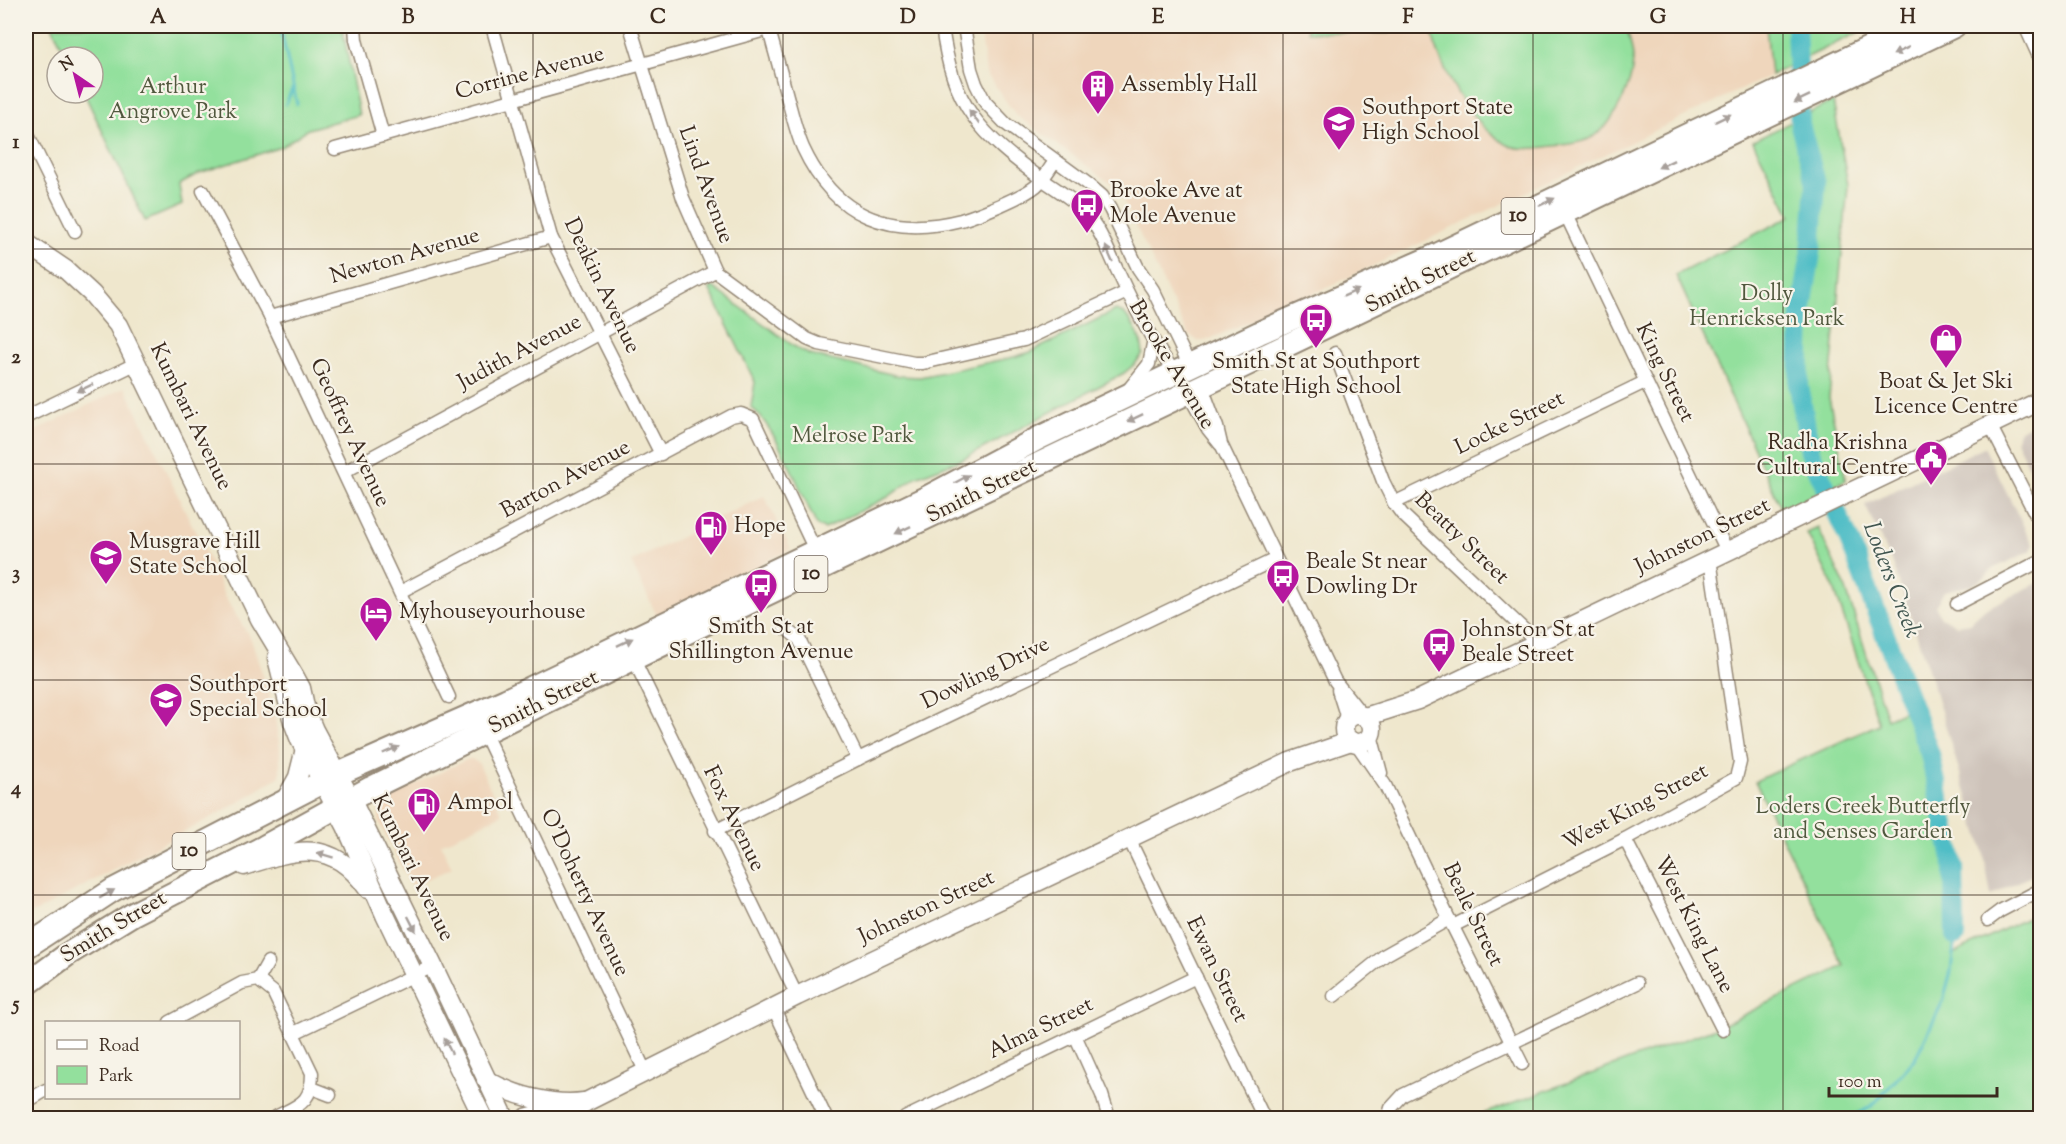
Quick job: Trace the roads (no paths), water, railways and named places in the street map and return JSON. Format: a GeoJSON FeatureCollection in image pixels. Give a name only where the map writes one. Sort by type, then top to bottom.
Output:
{"type":"FeatureCollection","features":[{"type":"Feature","properties":{"kind":"highway","name":"Smith Street"},"geometry":{"type":"LineString","coordinates":[[1824,79],[1915,26]]}},
{"type":"Feature","properties":{"kind":"highway","name":"Smith Street"},"geometry":{"type":"LineString","coordinates":[[26,947],[113,890],[330,778],[506,700],[943,489],[1039,438],[1182,370],[1824,79],[1954,26]]}},
{"type":"Feature","properties":{"kind":"highway","name":"Smith Street"},"geometry":{"type":"LineString","coordinates":[[26,985],[109,928],[343,803],[484,732],[1565,213],[1775,102]]}},
{"type":"Feature","properties":{"kind":"highway","name":"Brooke Avenue"},"geometry":{"type":"LineString","coordinates":[[1182,370],[1195,390]]}},
{"type":"Feature","properties":{"kind":"street"},"geometry":{"type":"LineString","coordinates":[[355,26],[356,40],[383,136]]}},
{"type":"Feature","properties":{"kind":"street","name":"Deakin Avenue"},"geometry":{"type":"LineString","coordinates":[[492,26],[551,237],[661,454]]}},
{"type":"Feature","properties":{"kind":"street","name":"Lind Avenue"},"geometry":{"type":"LineString","coordinates":[[630,26],[683,198],[715,271],[813,342],[914,363],[1024,340],[1127,292]]}},
{"type":"Feature","properties":{"kind":"street","name":"Brooke Avenue"},"geometry":{"type":"LineString","coordinates":[[942,26],[949,68],[969,111],[993,140],[1079,206],[1090,218],[1103,239],[1154,344],[1182,370]]}},
{"type":"Feature","properties":{"kind":"street","name":"Brooke Avenue"},"geometry":{"type":"LineString","coordinates":[[964,26],[971,69],[986,102],[1006,124],[1088,184],[1105,201],[1137,265],[1153,291],[1182,370]]}},
{"type":"Feature","properties":{"kind":"street"},"geometry":{"type":"LineString","coordinates":[[2025,26],[2040,59]]}},
{"type":"Feature","properties":{"kind":"street"},"geometry":{"type":"LineString","coordinates":[[769,27],[803,148],[826,184],[842,201],[857,212],[884,223],[910,227],[927,227],[980,214],[1033,188],[1055,161]]}},
{"type":"Feature","properties":{"kind":"street","name":"Corrine Avenue"},"geometry":{"type":"LineString","coordinates":[[335,149],[642,66],[769,27]]}},
{"type":"Feature","properties":{"kind":"street"},"geometry":{"type":"LineString","coordinates":[[26,131],[75,231]]}},
{"type":"Feature","properties":{"kind":"street","name":"Geoffrey Avenue"},"geometry":{"type":"LineString","coordinates":[[203,191],[270,317],[448,697]]}},
{"type":"Feature","properties":{"kind":"street","name":"King Street"},"geometry":{"type":"LineString","coordinates":[[1565,213],[1727,551]]}},
{"type":"Feature","properties":{"kind":"street","name":"Newton Avenue"},"geometry":{"type":"LineString","coordinates":[[270,317],[551,237]]}},
{"type":"Feature","properties":{"kind":"street","name":"Kumbari Avenue"},"geometry":{"type":"LineString","coordinates":[[26,243],[66,270],[92,294],[118,326],[273,642],[301,688],[306,711],[330,778],[433,966],[505,1119]]}},
{"type":"Feature","properties":{"kind":"street","name":"Judith Avenue"},"geometry":{"type":"LineString","coordinates":[[344,472],[715,271]]}},
{"type":"Feature","properties":{"kind":"street"},"geometry":{"type":"LineString","coordinates":[[1119,400],[1148,366],[1154,344]]}},
{"type":"Feature","properties":{"kind":"street","name":"Beatty Street"},"geometry":{"type":"LineString","coordinates":[[1335,353],[1383,481],[1394,503],[1402,514],[1538,643]]}},
{"type":"Feature","properties":{"kind":"street"},"geometry":{"type":"LineString","coordinates":[[26,417],[137,363]]}},
{"type":"Feature","properties":{"kind":"street","name":"Locke Street"},"geometry":{"type":"LineString","coordinates":[[1394,503],[1645,382]]}},
{"type":"Feature","properties":{"kind":"street","name":"Brooke Avenue"},"geometry":{"type":"LineString","coordinates":[[1195,390],[1208,429],[1221,444]]}},
{"type":"Feature","properties":{"kind":"street","name":"Johnston Street"},"geometry":{"type":"LineString","coordinates":[[558,1118],[797,996],[2040,401]]}},
{"type":"Feature","properties":{"kind":"street","name":"Barton Avenue"},"geometry":{"type":"LineString","coordinates":[[400,592],[730,417],[741,414],[753,419],[815,550]]}},
{"type":"Feature","properties":{"kind":"street"},"geometry":{"type":"LineString","coordinates":[[1990,425],[2040,523]]}},
{"type":"Feature","properties":{"kind":"street","name":"Beale Street"},"geometry":{"type":"LineString","coordinates":[[1221,444],[1451,923],[1513,1042],[1522,1064]]}},
{"type":"Feature","properties":{"kind":"street","name":"Dowling Drive"},"geometry":{"type":"LineString","coordinates":[[715,831],[858,759],[1276,559]]}},
{"type":"Feature","properties":{"kind":"street","name":"West King Street"},"geometry":{"type":"LineString","coordinates":[[1334,996],[1385,955],[1625,839],[1736,778],[1740,762],[1710,559]]}},
{"type":"Feature","properties":{"kind":"street"},"geometry":{"type":"LineString","coordinates":[[1957,604],[2040,561]]}},
{"type":"Feature","properties":{"kind":"street"},"geometry":{"type":"LineString","coordinates":[[784,627],[799,639],[858,759]]}},
{"type":"Feature","properties":{"kind":"street","name":"Kumbari Avenue"},"geometry":{"type":"LineString","coordinates":[[273,642],[293,722],[305,749],[330,778]]}},
{"type":"Feature","properties":{"kind":"street","name":"Fox Avenue"},"geometry":{"type":"LineString","coordinates":[[634,660],[797,996]]}},
{"type":"Feature","properties":{"kind":"street","name":"O'Doherty Avenue"},"geometry":{"type":"LineString","coordinates":[[484,732],[645,1072]]}},
{"type":"Feature","properties":{"kind":"street"},"geometry":{"type":"LineString","coordinates":[[283,804],[298,777],[305,749]]}},
{"type":"Feature","properties":{"kind":"street","name":"Kumbari Avenue"},"geometry":{"type":"LineString","coordinates":[[343,803],[363,863],[381,907],[483,1119]]}},
{"type":"Feature","properties":{"kind":"street","name":"Ewan Street"},"geometry":{"type":"LineString","coordinates":[[1129,839],[1264,1119]]}},
{"type":"Feature","properties":{"kind":"street","name":"West King Lane"},"geometry":{"type":"LineString","coordinates":[[1625,839],[1722,1030]]}},
{"type":"Feature","properties":{"kind":"street"},"geometry":{"type":"LineString","coordinates":[[184,886],[282,854],[310,851],[333,857],[349,867],[362,880],[381,907]]}},
{"type":"Feature","properties":{"kind":"street"},"geometry":{"type":"LineString","coordinates":[[1988,920],[2040,890]]}},
{"type":"Feature","properties":{"kind":"street"},"geometry":{"type":"LineString","coordinates":[[258,980],[268,962]]}},
{"type":"Feature","properties":{"kind":"street"},"geometry":{"type":"LineString","coordinates":[[294,1033],[433,966]]}},
{"type":"Feature","properties":{"kind":"street","name":"Alma Street"},"geometry":{"type":"LineString","coordinates":[[905,1119],[1196,977]]}},
{"type":"Feature","properties":{"kind":"street"},"geometry":{"type":"LineString","coordinates":[[174,1021],[242,983],[258,980],[273,992],[312,1073],[312,1088],[304,1101],[274,1119]]}},
{"type":"Feature","properties":{"kind":"street"},"geometry":{"type":"LineString","coordinates":[[1388,1119],[1391,1108],[1403,1095],[1637,983]]}},
{"type":"Feature","properties":{"kind":"street"},"geometry":{"type":"LineString","coordinates":[[774,1008],[826,1119]]}},
{"type":"Feature","properties":{"kind":"street"},"geometry":{"type":"LineString","coordinates":[[1075,1035],[1102,1095],[1109,1119]]}},
{"type":"Feature","properties":{"kind":"street"},"geometry":{"type":"LineString","coordinates":[[486,1080],[518,1093],[564,1104],[586,1102]]}},
{"type":"Feature","properties":{"kind":"street"},"geometry":{"type":"LineString","coordinates":[[312,1088],[330,1095]]}},
{"type":"Feature","properties":{"kind":"street"},"geometry":{"type":"LineString","coordinates":[[26,1102],[45,1091]]}},
{"type":"Feature","properties":{"kind":"street","name":"Johnston Street"},"geometry":{"type":"LineString","coordinates":[[526,1119],[586,1102]]}},
{"type":"Feature","properties":{"kind":"waterway"},"geometry":{"type":"LineString","coordinates":[[280,26],[297,104]]}},
{"type":"Feature","properties":{"kind":"waterway","name":"Loders Creek"},"geometry":{"type":"LineString","coordinates":[[1796,26],[1800,125],[1816,183],[1811,253],[1801,314],[1799,386],[1810,452],[1850,542],[1930,754],[1954,868],[1955,936]]}},
{"type":"Feature","properties":{"kind":"waterway"},"geometry":{"type":"LineString","coordinates":[[286,104],[292,89]]}},
{"type":"Feature","properties":{"kind":"waterway","name":"Loders Creek"},"geometry":{"type":"LineString","coordinates":[[1850,1118],[1871,1107],[1915,1059],[1943,1001],[1951,971],[1955,936]]}},
{"type":"Feature","properties":{"kind":"place","name":"Assembly Hall"},"geometry":{"type":"Point","coordinates":[1098,115]}},
{"type":"Feature","properties":{"kind":"place","name":"Southport State High School"},"geometry":{"type":"Point","coordinates":[1339,151]}},
{"type":"Feature","properties":{"kind":"place","name":"Brooke Ave at Mole Avenue"},"geometry":{"type":"Point","coordinates":[1087,234]}},
{"type":"Feature","properties":{"kind":"place","name":"Smith St at Southport State High School"},"geometry":{"type":"Point","coordinates":[1316,349]}},
{"type":"Feature","properties":{"kind":"place","name":"Boat & Jet Ski Licence Centre"},"geometry":{"type":"Point","coordinates":[1946,369]}},
{"type":"Feature","properties":{"kind":"place","name":"Radha Krishna Cultural Centre"},"geometry":{"type":"Point","coordinates":[1931,486]}},
{"type":"Feature","properties":{"kind":"place","name":"Hope"},"geometry":{"type":"Point","coordinates":[711,556]}},
{"type":"Feature","properties":{"kind":"place","name":"Musgrave Hill State School"},"geometry":{"type":"Point","coordinates":[106,585]}},
{"type":"Feature","properties":{"kind":"place","name":"Beale St near Dowling Dr"},"geometry":{"type":"Point","coordinates":[1283,605]}},
{"type":"Feature","properties":{"kind":"place","name":"Smith St at Shillington Avenue"},"geometry":{"type":"Point","coordinates":[761,614]}},
{"type":"Feature","properties":{"kind":"place","name":"Myhouseyourhouse"},"geometry":{"type":"Point","coordinates":[376,642]}},
{"type":"Feature","properties":{"kind":"place","name":"Johnston St at Beale Street"},"geometry":{"type":"Point","coordinates":[1439,673]}},
{"type":"Feature","properties":{"kind":"place","name":"Southport Special School"},"geometry":{"type":"Point","coordinates":[166,728]}},
{"type":"Feature","properties":{"kind":"place","name":"Ampol"},"geometry":{"type":"Point","coordinates":[424,833]}},
{"type":"Feature","properties":{"kind":"park label","name":"Arthur Angrove Park"},"geometry":{"type":"Point","coordinates":[173,100]}},
{"type":"Feature","properties":{"kind":"park label","name":"Dolly Henricksen Park"},"geometry":{"type":"Point","coordinates":[1767,308]}},
{"type":"Feature","properties":{"kind":"park label","name":"Melrose Park"},"geometry":{"type":"Point","coordinates":[853,437]}},
{"type":"Feature","properties":{"kind":"park label","name":"Loders Creek Butterfly and Senses Garden"},"geometry":{"type":"Point","coordinates":[1863,820]}}]}
